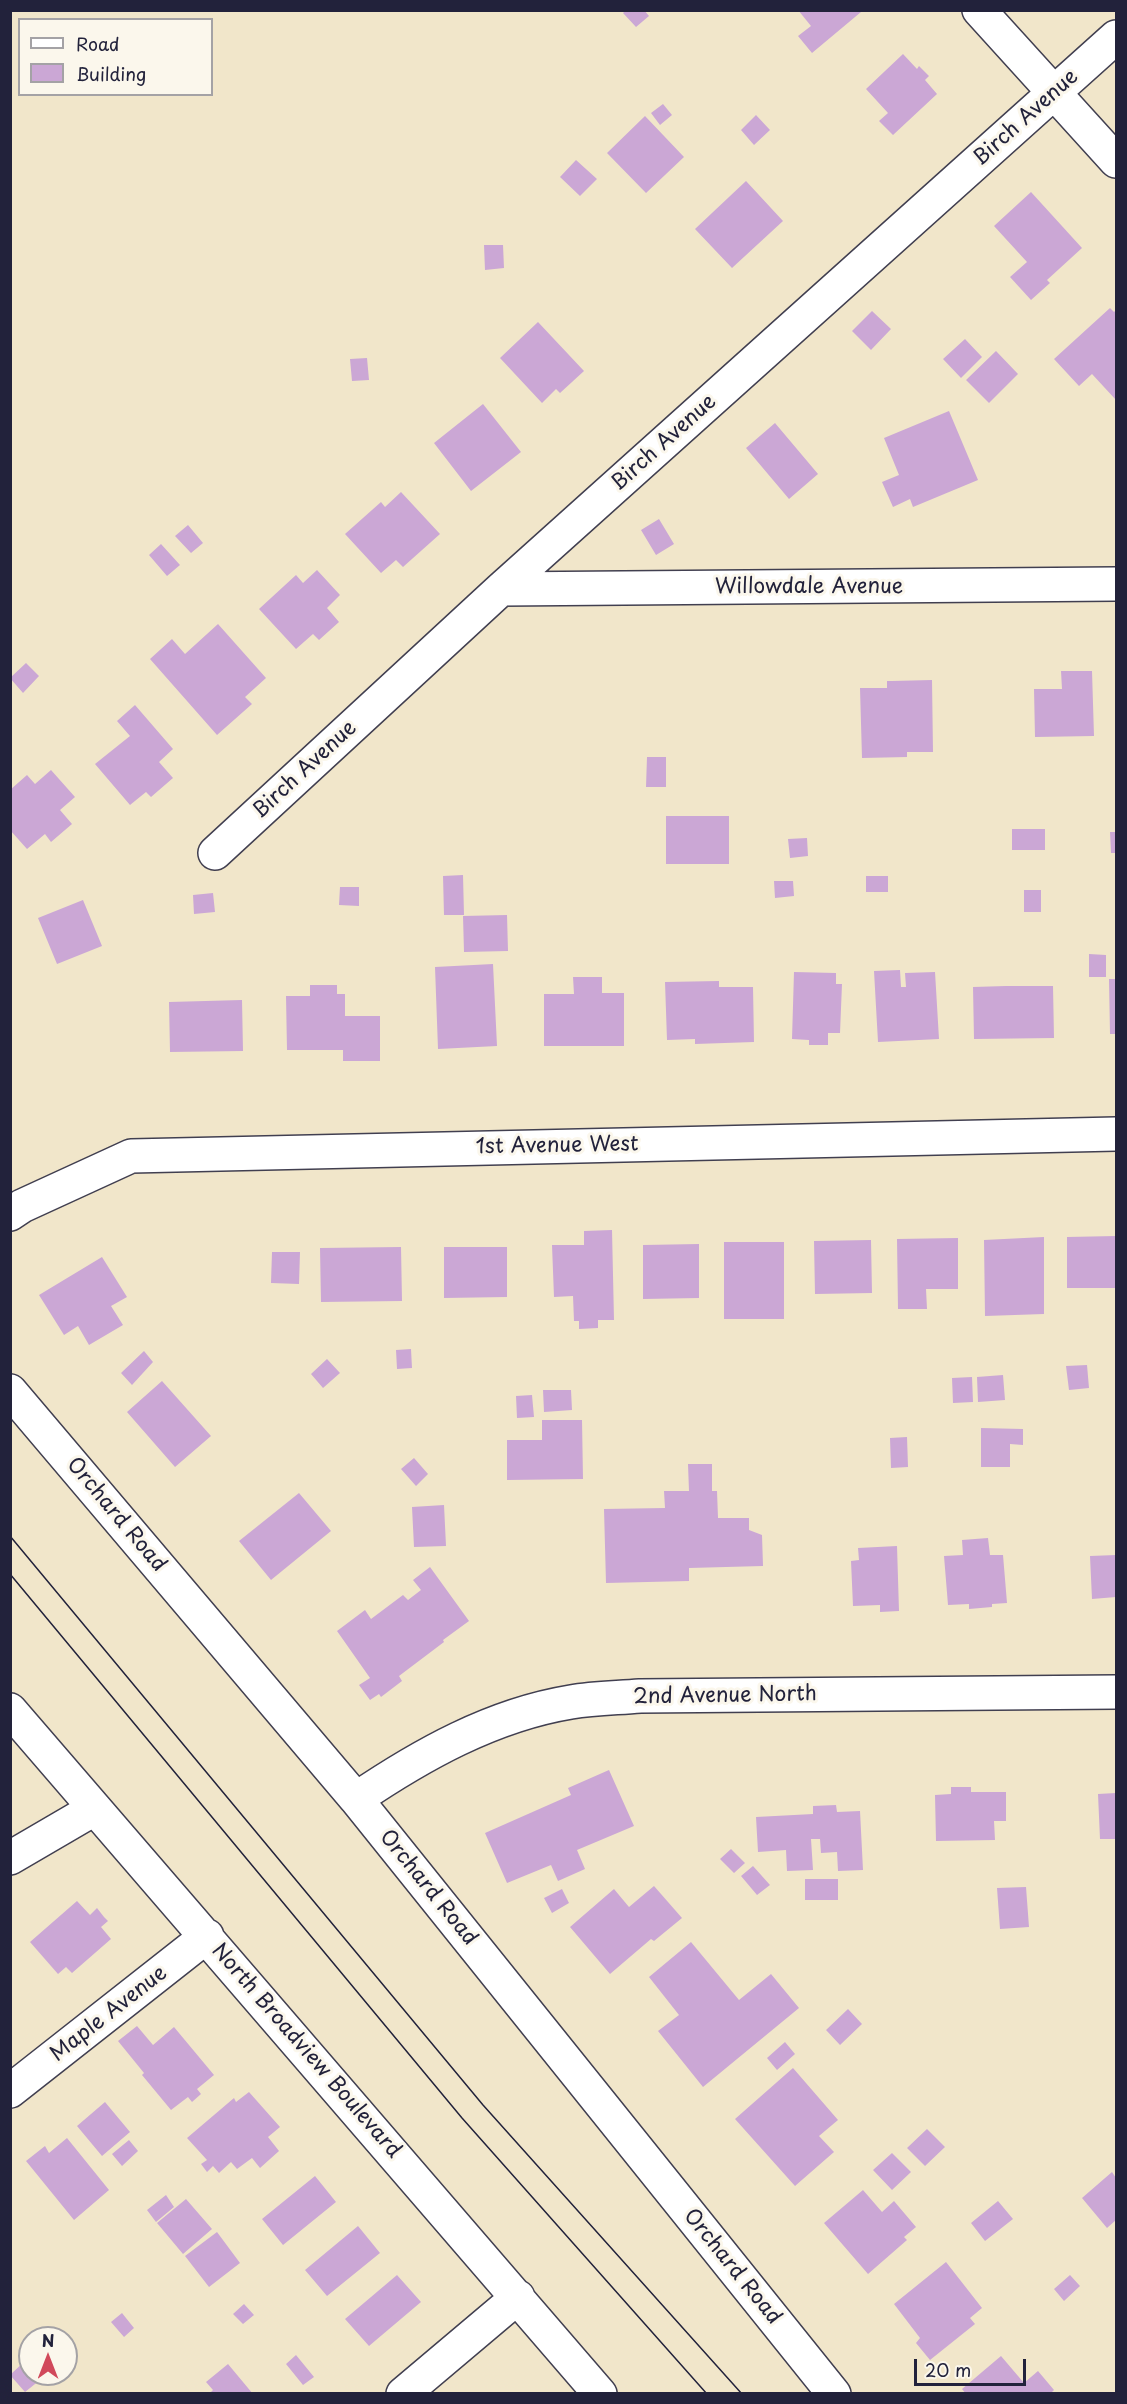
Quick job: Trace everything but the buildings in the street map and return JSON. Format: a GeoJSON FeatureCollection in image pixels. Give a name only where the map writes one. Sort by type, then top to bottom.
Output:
{"type":"FeatureCollection","features":[{"type":"Feature","properties":{"kind":"street"},"geometry":{"type":"LineString","coordinates":[[979,10],[1116,161]]}},
{"type":"Feature","properties":{"kind":"street","name":"Birch Avenue"},"geometry":{"type":"LineString","coordinates":[[215,853],[501,589],[1116,37]]}},
{"type":"Feature","properties":{"kind":"street","name":"Willowdale Avenue"},"geometry":{"type":"LineString","coordinates":[[501,589],[1116,584]]}},
{"type":"Feature","properties":{"kind":"street","name":"1st Avenue West"},"geometry":{"type":"LineString","coordinates":[[10,1214],[22,1206],[131,1156],[1116,1134]]}},
{"type":"Feature","properties":{"kind":"street","name":"Orchard Road"},"geometry":{"type":"LineString","coordinates":[[10,1391],[356,1799],[834,2394]]}},
{"type":"Feature","properties":{"kind":"street","name":"2nd Avenue North"},"geometry":{"type":"LineString","coordinates":[[356,1799],[407,1765],[462,1737],[520,1715],[571,1702],[640,1696],[1116,1692]]}},
{"type":"Feature","properties":{"kind":"street","name":"North Broadview Boulevard"},"geometry":{"type":"LineString","coordinates":[[10,1710],[600,2394]]}},
{"type":"Feature","properties":{"kind":"street"},"geometry":{"type":"LineString","coordinates":[[10,1858],[94,1809]]}},
{"type":"Feature","properties":{"kind":"street","name":"Maple Avenue"},"geometry":{"type":"LineString","coordinates":[[10,2091],[207,1936]]}},
{"type":"Feature","properties":{"kind":"street"},"geometry":{"type":"LineString","coordinates":[[403,2394],[518,2297]]}},
{"type":"Feature","properties":{"kind":"tram line"},"geometry":{"type":"LineString","coordinates":[[10,1536],[483,2105],[742,2394]]}},
{"type":"Feature","properties":{"kind":"tram line"},"geometry":{"type":"LineString","coordinates":[[10,1574],[462,2118],[707,2394]]}}]}
